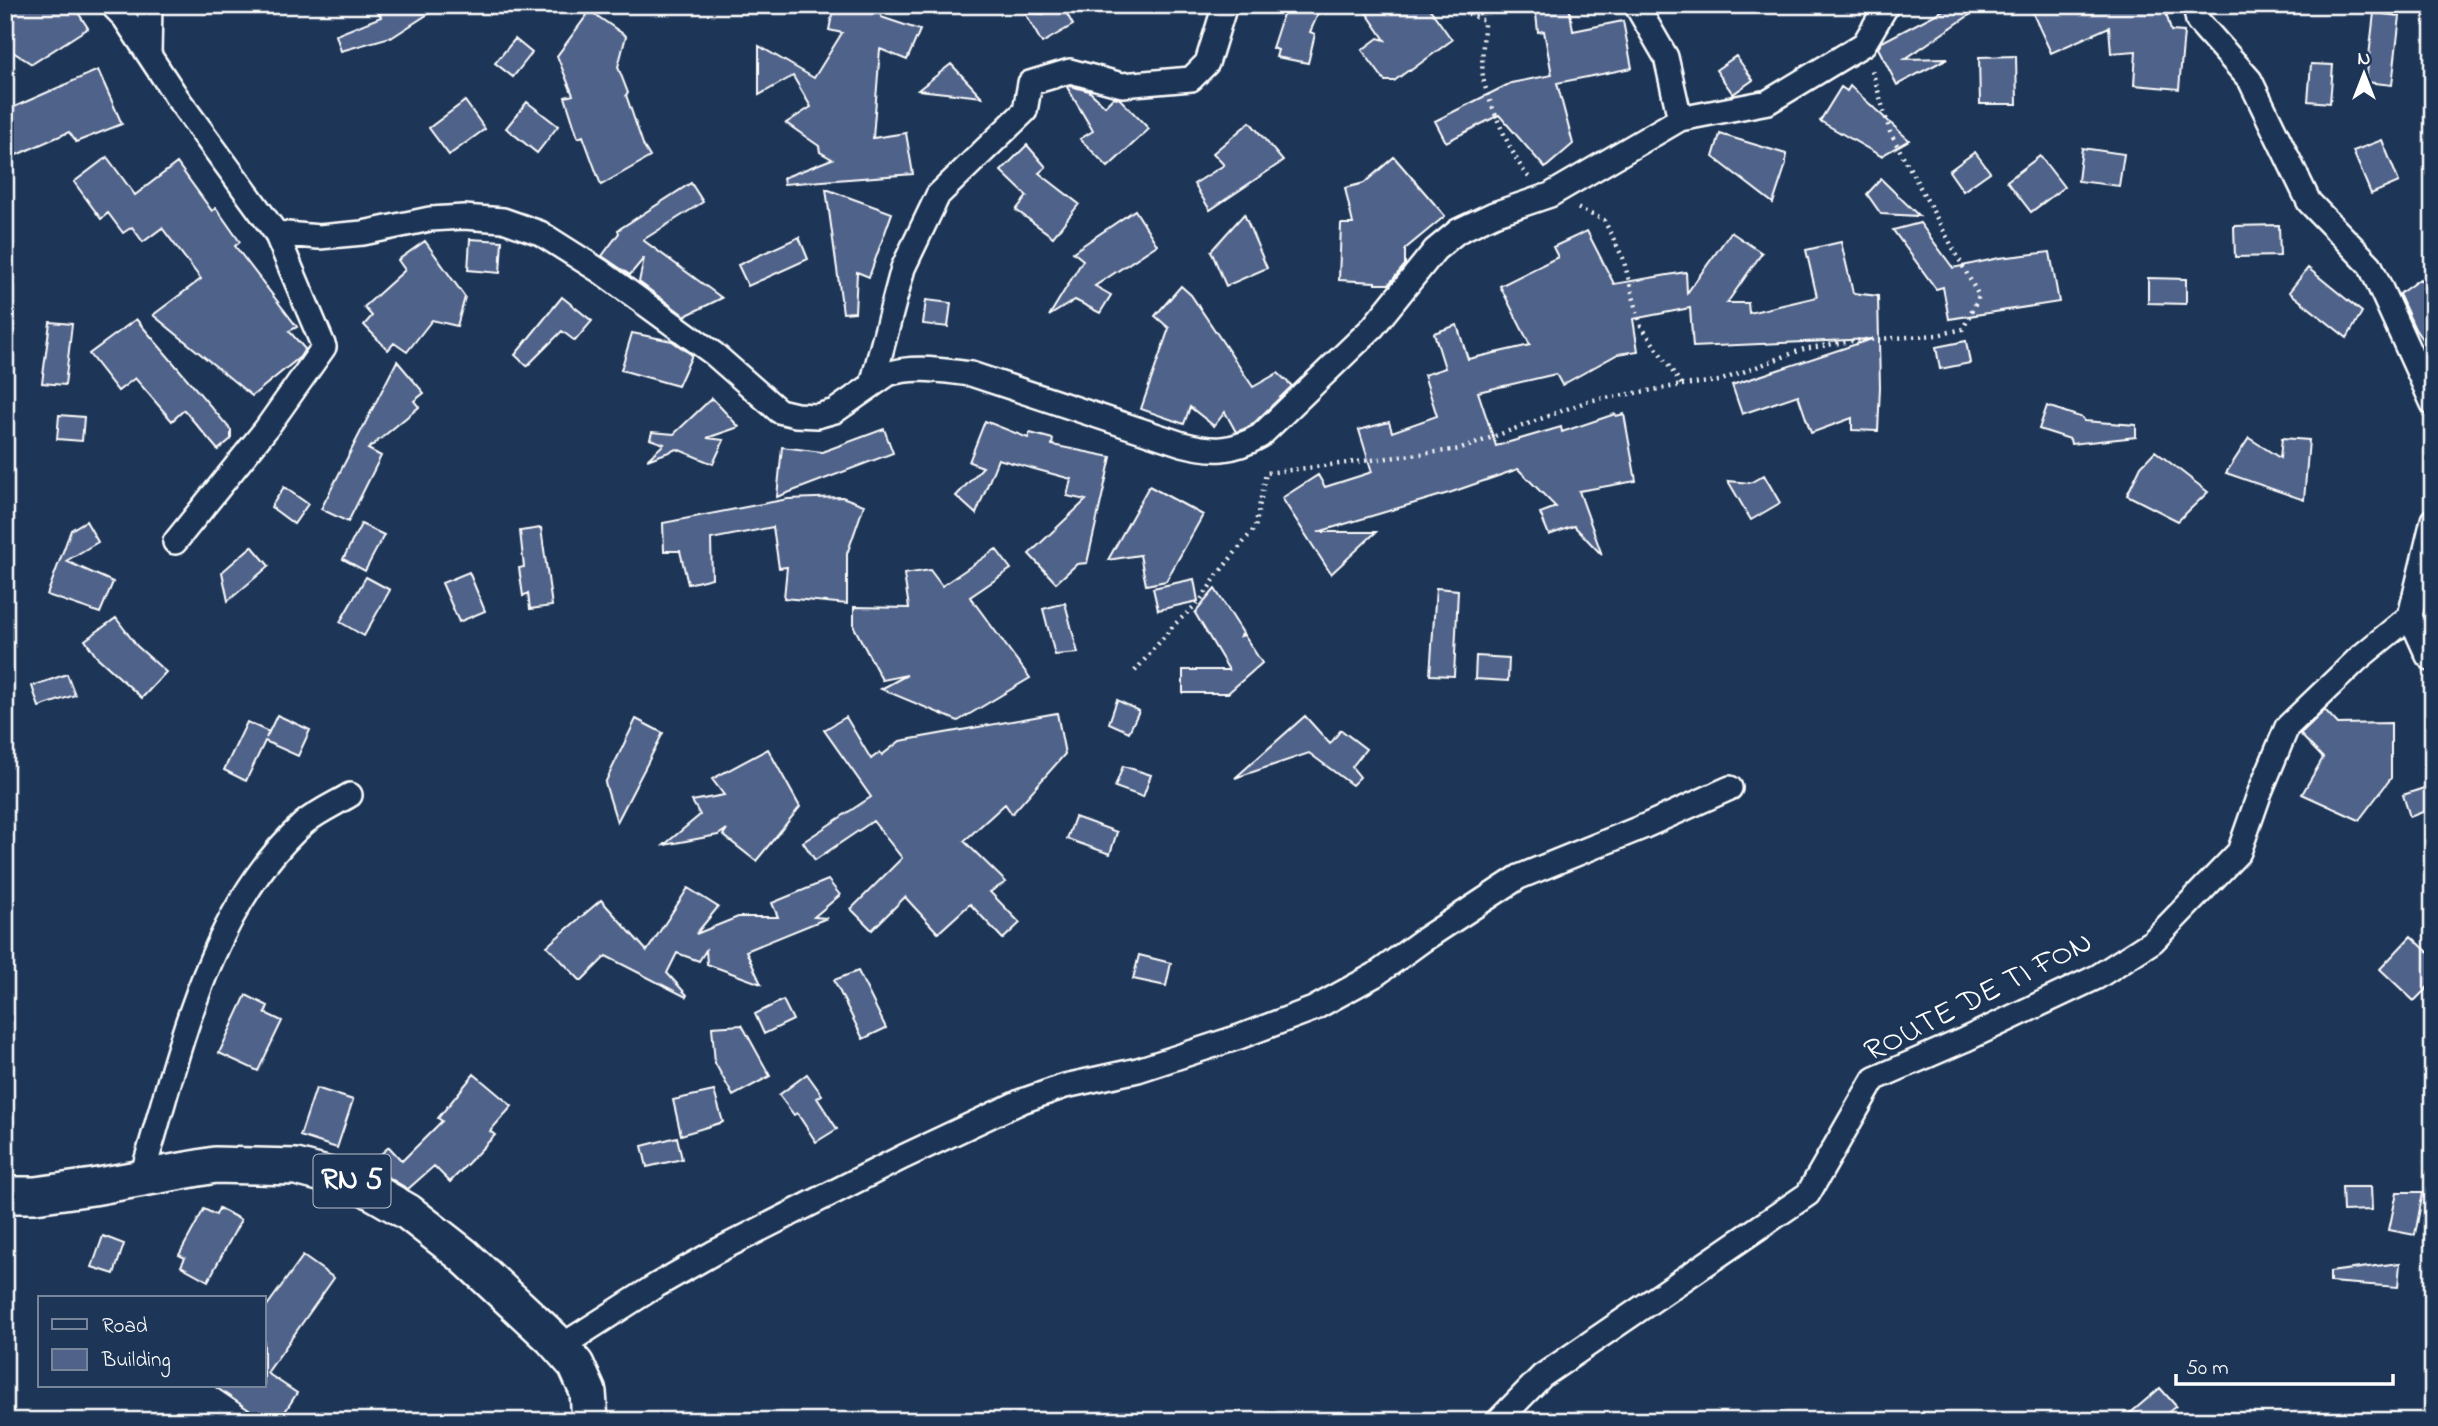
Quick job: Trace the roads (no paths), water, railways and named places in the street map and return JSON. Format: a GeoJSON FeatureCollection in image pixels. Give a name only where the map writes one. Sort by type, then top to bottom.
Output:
{"type":"FeatureCollection","features":[{"type":"Feature","properties":{"kind":"main road","name":"RN 5"},"geometry":{"type":"LineString","coordinates":[[5,1195],[35,1195],[215,1165],[296,1167],[358,1183],[408,1212],[463,1255],[560,1347],[576,1365],[588,1392],[590,1421]]}},
{"type":"Feature","properties":{"kind":"street"},"geometry":{"type":"LineString","coordinates":[[112,5],[124,17],[178,99],[276,233],[324,348],[266,429],[175,542]]}},
{"type":"Feature","properties":{"kind":"street"},"geometry":{"type":"LineString","coordinates":[[149,55],[150,5]]}},
{"type":"Feature","properties":{"kind":"street"},"geometry":{"type":"LineString","coordinates":[[872,384],[903,268],[938,194],[1026,111],[1030,83],[1070,71],[1122,85],[1191,79],[1206,63],[1225,5]]}},
{"type":"Feature","properties":{"kind":"street"},"geometry":{"type":"LineString","coordinates":[[1636,5],[1667,57],[1680,120]]}},
{"type":"Feature","properties":{"kind":"street"},"geometry":{"type":"LineString","coordinates":[[276,233],[319,237],[363,233],[430,219],[464,217],[503,220],[540,233],[600,271],[714,354],[779,411],[817,416],[835,411],[872,384],[898,371],[935,370],[971,374],[1182,444],[1201,449],[1226,449],[1242,446],[1260,436],[1373,327],[1435,250],[1458,231],[1494,214],[1549,195],[1680,120],[1768,102],[1864,44],[1887,5]]}},
{"type":"Feature","properties":{"kind":"street"},"geometry":{"type":"LineString","coordinates":[[2195,5],[2198,21],[2250,80],[2309,202],[2370,265],[2433,404]]}},
{"type":"Feature","properties":{"kind":"street"},"geometry":{"type":"LineString","coordinates":[[2433,520],[2410,616],[2428,656],[2433,660]]}},
{"type":"Feature","properties":{"kind":"street","name":"ROUTE DE TI FON"},"geometry":{"type":"LineString","coordinates":[[1498,1421],[1542,1377],[1808,1194],[1874,1079],[2097,977],[2153,941],[2239,852],[2287,727],[2359,658],[2410,616]]}},
{"type":"Feature","properties":{"kind":"street"},"geometry":{"type":"LineString","coordinates":[[560,1347],[657,1285],[715,1252],[903,1157],[1022,1101],[1065,1086],[1138,1070],[1239,1037],[1312,1009],[1375,975],[1519,877],[1730,788]]}},
{"type":"Feature","properties":{"kind":"street"},"geometry":{"type":"LineString","coordinates":[[141,1179],[200,988],[233,914],[278,849],[307,821],[350,795]]}}]}
